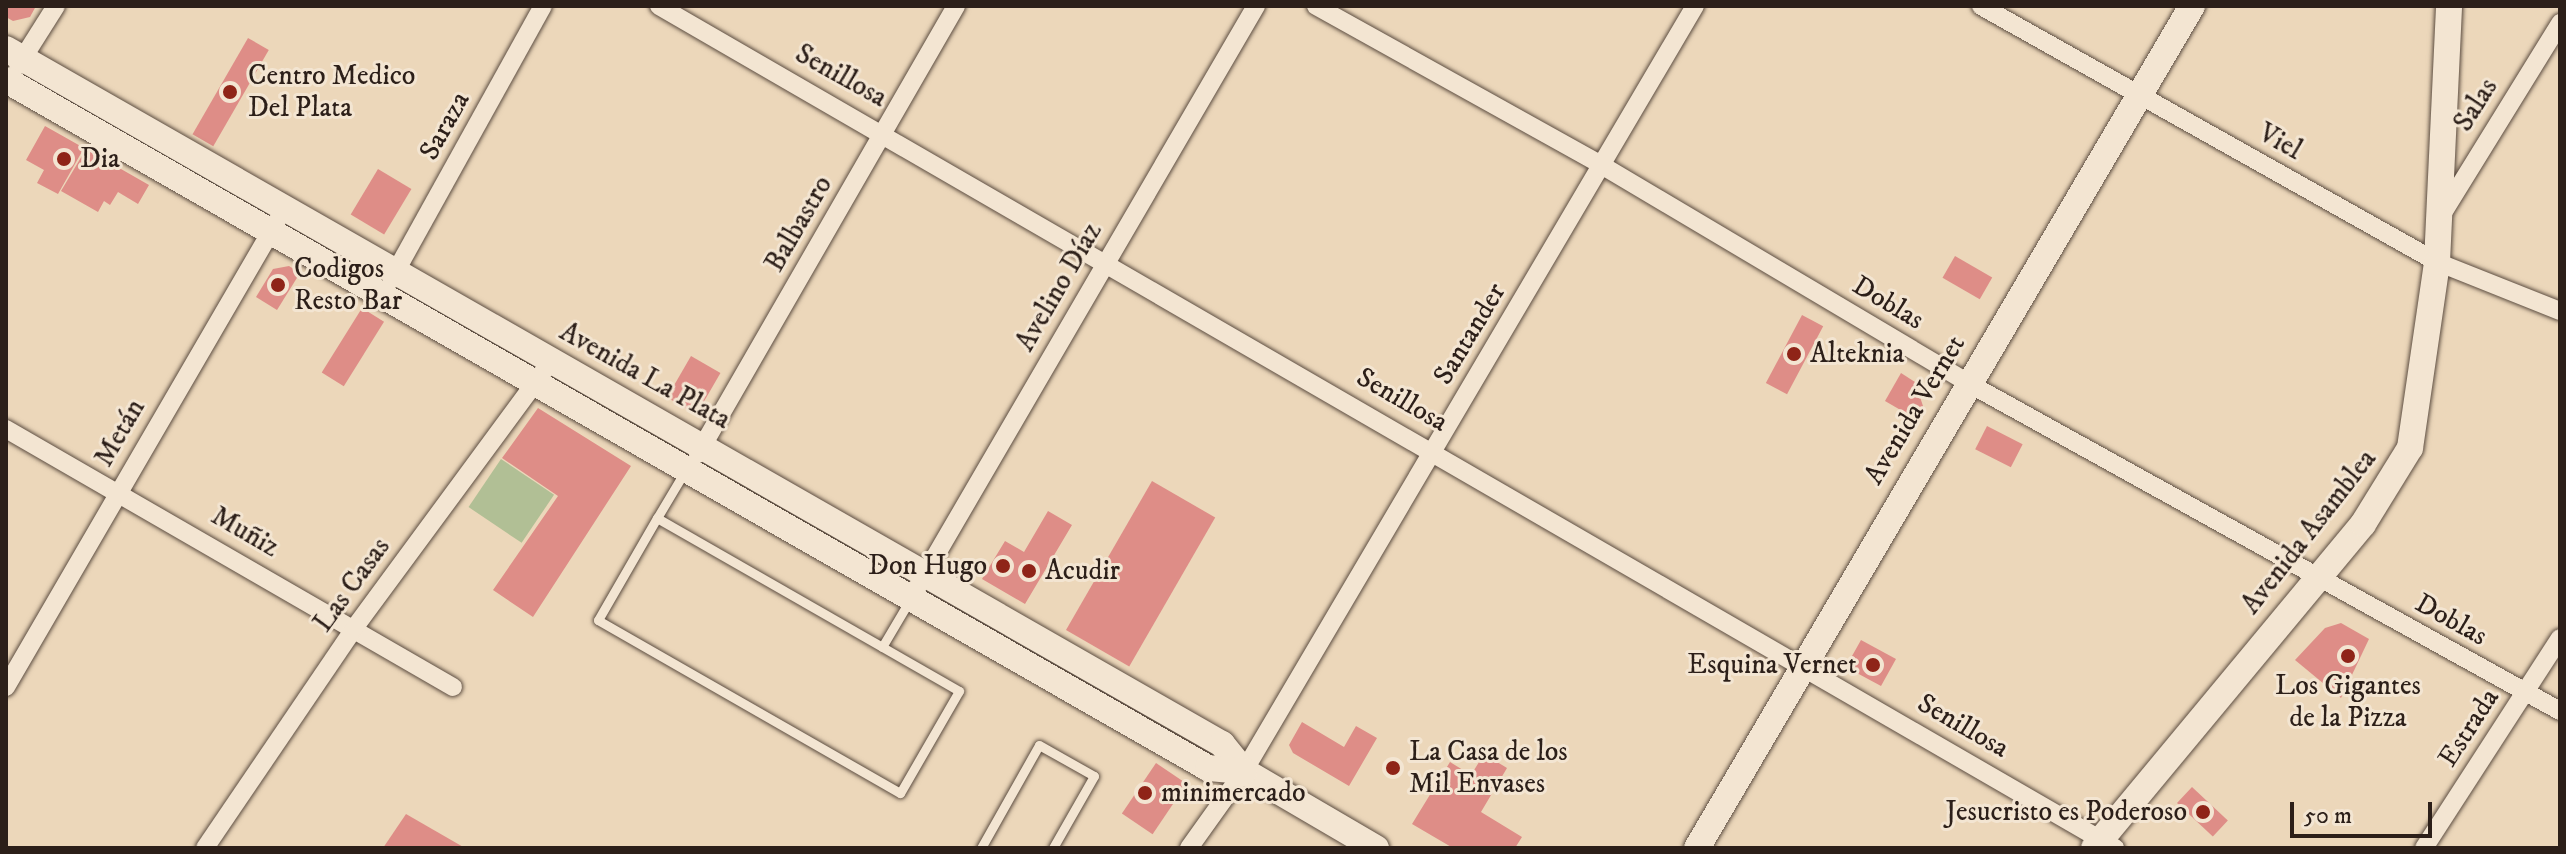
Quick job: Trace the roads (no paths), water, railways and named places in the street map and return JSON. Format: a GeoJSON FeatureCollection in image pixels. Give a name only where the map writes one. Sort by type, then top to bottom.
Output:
{"type":"FeatureCollection","features":[{"type":"Feature","properties":{"kind":"main road","name":"Avenida Vernet"},"geometry":{"type":"LineString","coordinates":[[1697,848],[2192,6]]}},
{"type":"Feature","properties":{"kind":"main road","name":"Avenida Asamblea"},"geometry":{"type":"LineString","coordinates":[[2104,845],[2363,524],[2410,448],[2437,262],[2449,6]]}},
{"type":"Feature","properties":{"kind":"main road","name":"Avenida La Plata"},"geometry":{"type":"LineString","coordinates":[[14,54],[278,220],[389,284],[543,370],[705,445],[1222,744],[1244,771],[1376,848]]}},
{"type":"Feature","properties":{"kind":"main road","name":"Avenida La Plata"},"geometry":{"type":"LineString","coordinates":[[7,83],[278,220]]}},
{"type":"Feature","properties":{"kind":"main road","name":"Avenida La Plata"},"geometry":{"type":"LineString","coordinates":[[543,370],[687,468],[1208,768],[1244,771]]}},
{"type":"Feature","properties":{"kind":"street"},"geometry":{"type":"LineString","coordinates":[[7,83],[14,54],[56,6]]}},
{"type":"Feature","properties":{"kind":"street","name":"Saraza"},"geometry":{"type":"LineString","coordinates":[[389,284],[543,6]]}},
{"type":"Feature","properties":{"kind":"street","name":"Senillosa"},"geometry":{"type":"LineString","coordinates":[[659,6],[1803,665],[2104,845]]}},
{"type":"Feature","properties":{"kind":"street","name":"Balbastro"},"geometry":{"type":"LineString","coordinates":[[687,468],[705,445],[956,6]]}},
{"type":"Feature","properties":{"kind":"street","name":"Avelino Díaz"},"geometry":{"type":"LineString","coordinates":[[911,598],[1256,6]]}},
{"type":"Feature","properties":{"kind":"street","name":"Doblas"},"geometry":{"type":"LineString","coordinates":[[1316,6],[1603,166],[1968,383],[2560,711]]}},
{"type":"Feature","properties":{"kind":"street","name":"Santander"},"geometry":{"type":"LineString","coordinates":[[1189,848],[1244,771],[1695,6]]}},
{"type":"Feature","properties":{"kind":"street","name":"Viel"},"geometry":{"type":"LineString","coordinates":[[1981,6],[2437,262],[2560,311]]}},
{"type":"Feature","properties":{"kind":"street","name":"Salas"},"geometry":{"type":"LineString","coordinates":[[2441,216],[2555,43],[2560,23]]}},
{"type":"Feature","properties":{"kind":"street","name":"Metán"},"geometry":{"type":"LineString","coordinates":[[6,687],[278,220]]}},
{"type":"Feature","properties":{"kind":"street","name":"Las Casas"},"geometry":{"type":"LineString","coordinates":[[205,848],[355,627],[543,370]]}},
{"type":"Feature","properties":{"kind":"street","name":"Muñiz"},"geometry":{"type":"LineString","coordinates":[[6,429],[355,627],[453,687]]}},
{"type":"Feature","properties":{"kind":"street","name":"Estrada"},"geometry":{"type":"LineString","coordinates":[[2424,848],[2560,638]]}},
{"type":"Feature","properties":{"kind":"lane"},"geometry":{"type":"LineString","coordinates":[[657,518],[959,691],[900,793],[598,620],[657,518],[687,468]]}},
{"type":"Feature","properties":{"kind":"lane"},"geometry":{"type":"LineString","coordinates":[[882,647],[911,598]]}},
{"type":"Feature","properties":{"kind":"lane"},"geometry":{"type":"LineString","coordinates":[[981,848],[1039,745],[1094,776],[1053,848]]}},
{"type":"Feature","properties":{"kind":"place","name":"Centro Medico Del Plata"},"geometry":{"type":"Point","coordinates":[230,92]}},
{"type":"Feature","properties":{"kind":"place","name":"Dia"},"geometry":{"type":"Point","coordinates":[64,159]}},
{"type":"Feature","properties":{"kind":"place","name":"Codigos Resto Bar"},"geometry":{"type":"Point","coordinates":[278,285]}},
{"type":"Feature","properties":{"kind":"place","name":"Alteknia"},"geometry":{"type":"Point","coordinates":[1794,354]}},
{"type":"Feature","properties":{"kind":"place","name":"Don Hugo"},"geometry":{"type":"Point","coordinates":[1003,566]}},
{"type":"Feature","properties":{"kind":"place","name":"Acudir"},"geometry":{"type":"Point","coordinates":[1029,571]}},
{"type":"Feature","properties":{"kind":"place","name":"Los Gigantes de la Pizza"},"geometry":{"type":"Point","coordinates":[2348,656]}},
{"type":"Feature","properties":{"kind":"place","name":"Esquina Vernet"},"geometry":{"type":"Point","coordinates":[1873,665]}},
{"type":"Feature","properties":{"kind":"place","name":"La Casa de los Mil Envases"},"geometry":{"type":"Point","coordinates":[1393,768]}},
{"type":"Feature","properties":{"kind":"place","name":"minimercado"},"geometry":{"type":"Point","coordinates":[1145,793]}},
{"type":"Feature","properties":{"kind":"place","name":"Jesucristo es Poderoso"},"geometry":{"type":"Point","coordinates":[2203,812]}}]}
